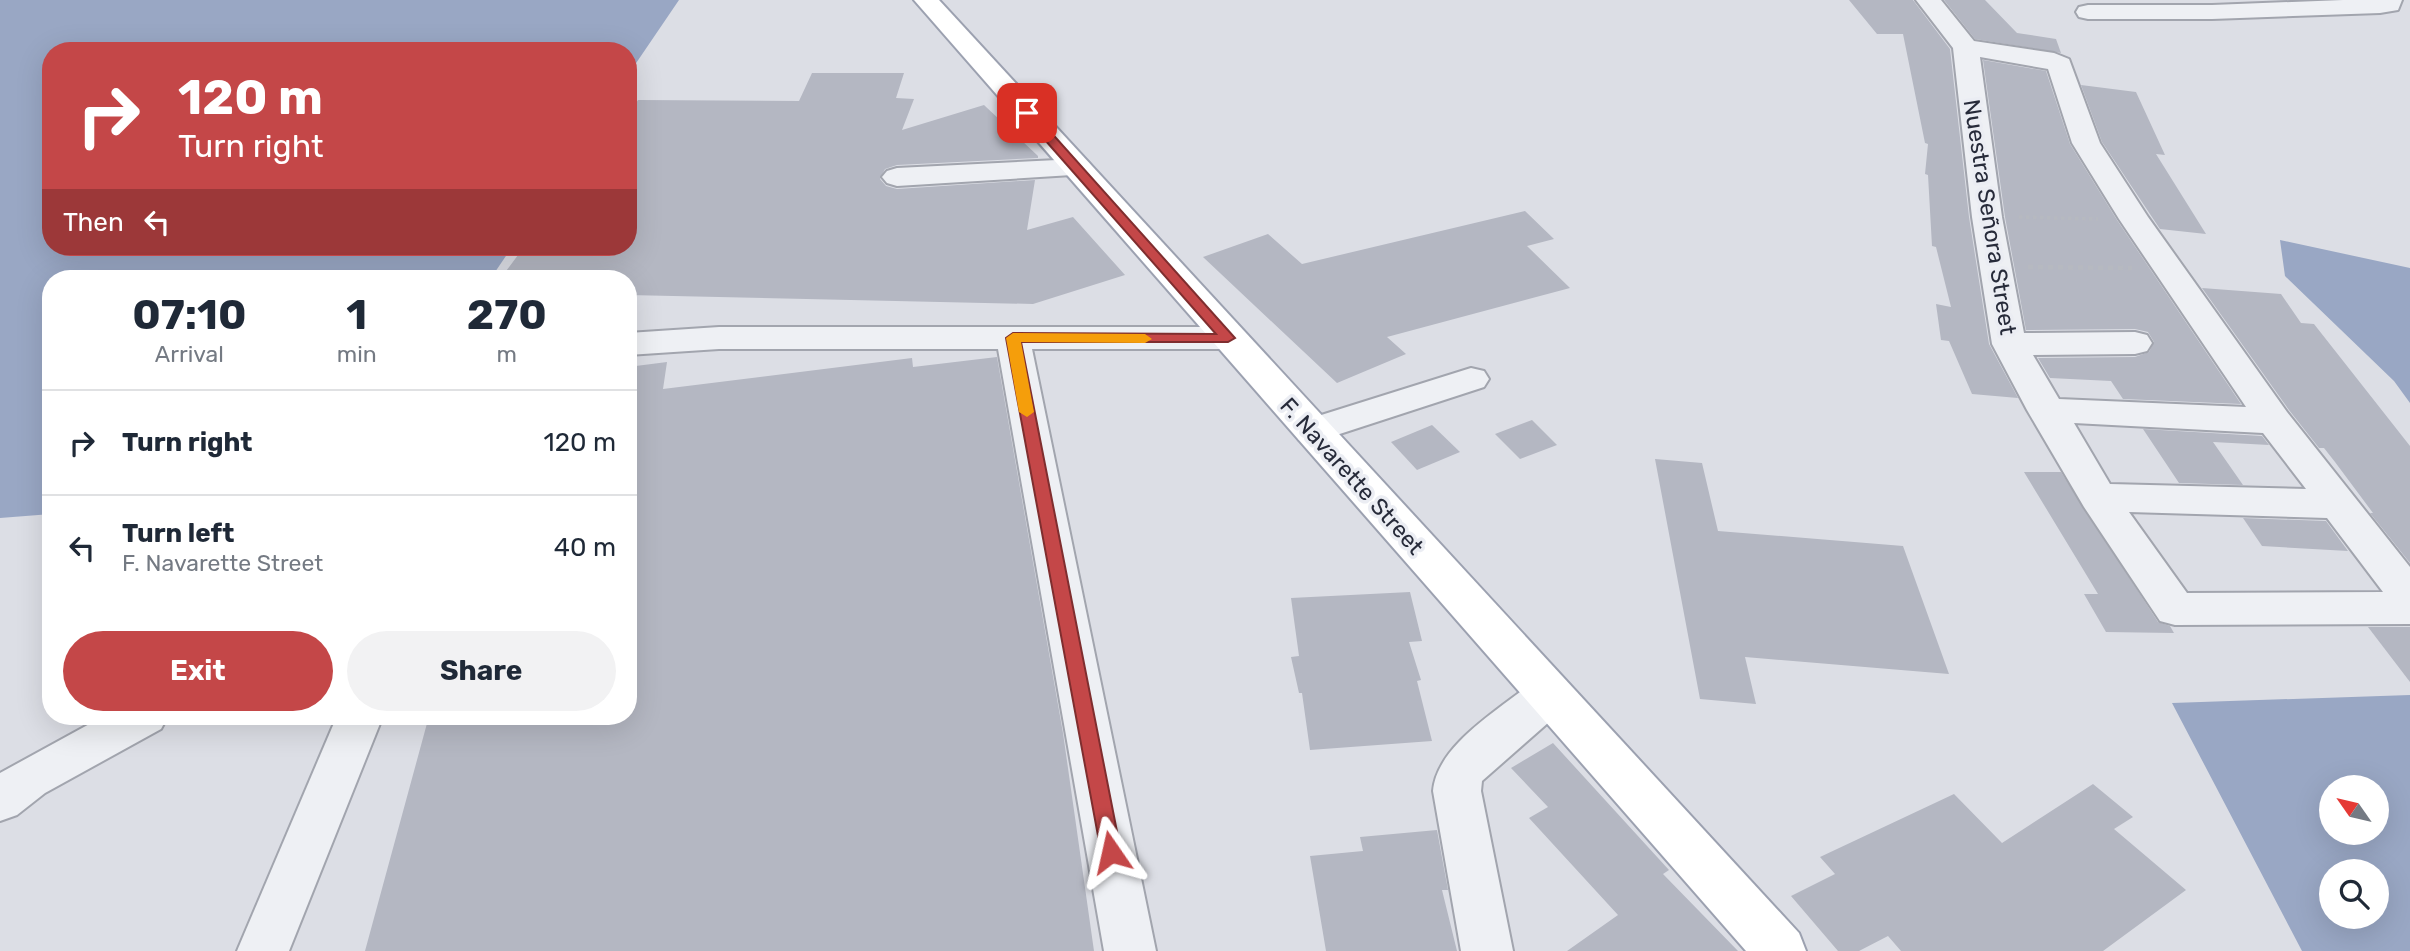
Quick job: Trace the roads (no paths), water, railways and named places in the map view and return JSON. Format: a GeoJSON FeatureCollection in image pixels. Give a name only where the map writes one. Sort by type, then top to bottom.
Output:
{"type":"FeatureCollection","features":[{"type":"Feature","properties":{"kind":"main road","name":"F. Navarette Street"},"geometry":{"type":"LineString","coordinates":[[926,0],[1780,951]]}},
{"type":"Feature","properties":{"kind":"street"},"geometry":{"type":"LineString","coordinates":[[1928,0],[1966,47],[2054,61],[2060,65],[2086,143],[2134,219],[2274,421],[2410,597]]}},
{"type":"Feature","properties":{"kind":"street"},"geometry":{"type":"LineString","coordinates":[[2088,12],[2212,12],[2380,6],[2389,5],[2390,0]]}},
{"type":"Feature","properties":{"kind":"street","name":"Nuestra Señora Street"},"geometry":{"type":"LineString","coordinates":[[1966,47],[1987,217],[2009,344],[2098,497],[2175,609],[2410,608]]}},
{"type":"Feature","properties":{"kind":"street"},"geometry":{"type":"LineString","coordinates":[[897,177],[1078,168]]}},
{"type":"Feature","properties":{"kind":"street"},"geometry":{"type":"LineString","coordinates":[[637,343],[719,338],[1228,338]]}},
{"type":"Feature","properties":{"kind":"street"},"geometry":{"type":"LineString","coordinates":[[1013,338],[1130,951]]}},
{"type":"Feature","properties":{"kind":"street"},"geometry":{"type":"LineString","coordinates":[[2009,344],[2135,343]]}},
{"type":"Feature","properties":{"kind":"street"},"geometry":{"type":"LineString","coordinates":[[1312,431],[1471,379]]}},
{"type":"Feature","properties":{"kind":"street"},"geometry":{"type":"LineString","coordinates":[[2045,410],[2274,421]]}},
{"type":"Feature","properties":{"kind":"street"},"geometry":{"type":"LineString","coordinates":[[2098,497],[2337,503]]}},
{"type":"Feature","properties":{"kind":"street"},"geometry":{"type":"LineString","coordinates":[[1487,951],[1457,791],[1458,776],[1468,763],[1549,695]]}},
{"type":"Feature","properties":{"kind":"street"},"geometry":{"type":"LineString","coordinates":[[0,800],[28,779],[128,725]]}},
{"type":"Feature","properties":{"kind":"street"},"geometry":{"type":"LineString","coordinates":[[263,951],[356,725]]}},
{"type":"Feature","properties":{"kind":"water"},"geometry":{"type":"Polygon","coordinates":[[[0,0],[679,0],[637,62],[637,42],[42,42],[42,256],[506,256],[496,270],[42,270],[42,515],[0,518],[0,0]]]}},
{"type":"Feature","properties":{"kind":"water"},"geometry":{"type":"Polygon","coordinates":[[[2280,240],[2410,268],[2410,403],[2394,381],[2285,276],[2280,240]]]}},
{"type":"Feature","properties":{"kind":"water"},"geometry":{"type":"Polygon","coordinates":[[[2410,695],[2410,951],[2302,951],[2172,703],[2410,695]]]}}]}
